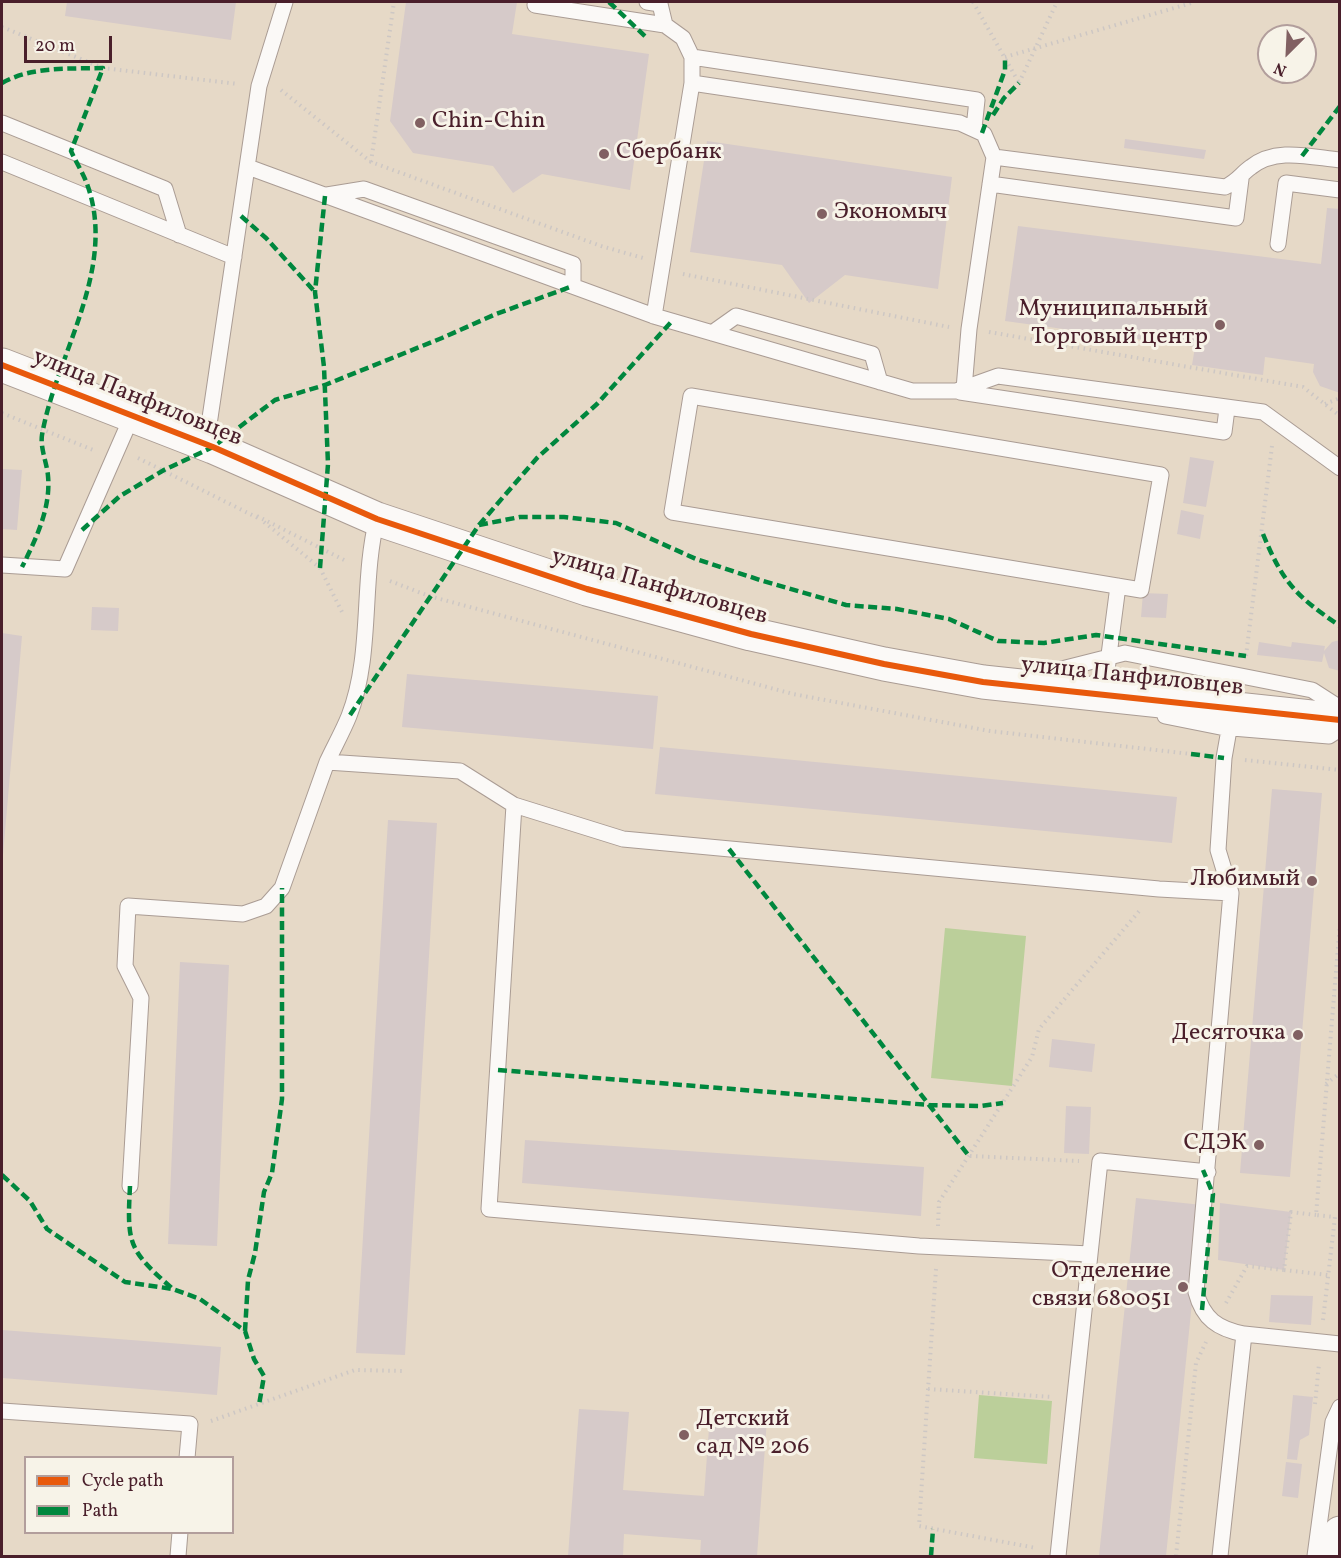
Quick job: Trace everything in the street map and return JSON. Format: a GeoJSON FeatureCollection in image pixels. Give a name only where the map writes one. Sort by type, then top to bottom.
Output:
{"type":"FeatureCollection","features":[{"type":"Feature","properties":{"kind":"street","name":"улица Панфиловцев"},"geometry":{"type":"LineString","coordinates":[[2,365],[206,445],[377,519],[587,589],[751,634],[884,664],[983,682],[1104,693],[1232,717],[1340,720]]}},
{"type":"Feature","properties":{"kind":"street"},"geometry":{"type":"LineString","coordinates":[[1336,1557],[1340,1533]]}},
{"type":"Feature","properties":{"kind":"lane"},"geometry":{"type":"LineString","coordinates":[[206,445],[259,86],[285,2]]}},
{"type":"Feature","properties":{"kind":"lane"},"geometry":{"type":"LineString","coordinates":[[566,10],[584,2]]}},
{"type":"Feature","properties":{"kind":"lane"},"geometry":{"type":"LineString","coordinates":[[647,2],[660,4],[665,25]]}},
{"type":"Feature","properties":{"kind":"lane"},"geometry":{"type":"LineString","coordinates":[[535,5],[665,25],[683,38],[692,57],[692,83],[654,316]]}},
{"type":"Feature","properties":{"kind":"lane"},"geometry":{"type":"LineString","coordinates":[[692,57],[977,100],[974,128]]}},
{"type":"Feature","properties":{"kind":"lane"},"geometry":{"type":"LineString","coordinates":[[692,83],[945,120],[974,128],[984,134],[994,157],[960,390]]}},
{"type":"Feature","properties":{"kind":"lane"},"geometry":{"type":"LineString","coordinates":[[2,123],[165,189],[179,235]]}},
{"type":"Feature","properties":{"kind":"lane"},"geometry":{"type":"LineString","coordinates":[[994,157],[1225,187],[1240,179],[1250,167],[1273,155],[1340,160]]}},
{"type":"Feature","properties":{"kind":"lane"},"geometry":{"type":"LineString","coordinates":[[2,162],[234,257]]}},
{"type":"Feature","properties":{"kind":"lane"},"geometry":{"type":"LineString","coordinates":[[248,167],[654,316],[912,391],[960,390],[1224,432],[1227,409]]}},
{"type":"Feature","properties":{"kind":"lane"},"geometry":{"type":"LineString","coordinates":[[990,184],[1236,218],[1240,179]]}},
{"type":"Feature","properties":{"kind":"lane"},"geometry":{"type":"LineString","coordinates":[[1278,244],[1286,183],[1340,190]]}},
{"type":"Feature","properties":{"kind":"lane"},"geometry":{"type":"LineString","coordinates":[[325,196],[364,189],[573,264],[573,286]]}},
{"type":"Feature","properties":{"kind":"lane"},"geometry":{"type":"LineString","coordinates":[[712,333],[736,316],[872,354],[880,382]]}},
{"type":"Feature","properties":{"kind":"lane"},"geometry":{"type":"LineString","coordinates":[[960,390],[998,376],[1227,409],[1263,412],[1340,468]]}},
{"type":"Feature","properties":{"kind":"lane"},"geometry":{"type":"LineString","coordinates":[[691,396],[1161,474],[1141,590],[1118,586],[672,512],[691,396]]}},
{"type":"Feature","properties":{"kind":"lane"},"geometry":{"type":"LineString","coordinates":[[2,565],[65,569],[132,416]]}},
{"type":"Feature","properties":{"kind":"lane"},"geometry":{"type":"LineString","coordinates":[[130,1186],[141,998],[125,966],[128,906],[243,914],[266,906],[282,888],[327,762],[350,715],[362,650],[370,573],[370,545],[377,519]]}},
{"type":"Feature","properties":{"kind":"lane"},"geometry":{"type":"LineString","coordinates":[[1104,693],[1118,586]]}},
{"type":"Feature","properties":{"kind":"lane"},"geometry":{"type":"LineString","coordinates":[[1003,683],[1125,653],[1312,690],[1340,708]]}},
{"type":"Feature","properties":{"kind":"lane"},"geometry":{"type":"LineString","coordinates":[[1003,683],[1232,717],[1329,736],[1340,729]]}},
{"type":"Feature","properties":{"kind":"lane"},"geometry":{"type":"LineString","coordinates":[[1232,717],[1224,758],[1218,850],[1231,893],[1196,1292],[1202,1310],[1210,1321],[1225,1330],[1340,1344]]}},
{"type":"Feature","properties":{"kind":"lane"},"geometry":{"type":"LineString","coordinates":[[327,762],[460,771],[514,805],[623,839],[1159,889],[1231,893]]}},
{"type":"Feature","properties":{"kind":"lane"},"geometry":{"type":"LineString","coordinates":[[514,805],[489,1209],[937,1247],[1090,1254]]}},
{"type":"Feature","properties":{"kind":"lane"},"geometry":{"type":"LineString","coordinates":[[1053,1553],[1100,1161],[1208,1172]]}},
{"type":"Feature","properties":{"kind":"lane"},"geometry":{"type":"LineString","coordinates":[[1220,1557],[1244,1334]]}},
{"type":"Feature","properties":{"kind":"lane"},"geometry":{"type":"LineString","coordinates":[[1315,1557],[1333,1422],[1340,1407]]}},
{"type":"Feature","properties":{"kind":"lane"},"geometry":{"type":"LineString","coordinates":[[2,1411],[190,1424],[187,1456]]}},
{"type":"Feature","properties":{"kind":"lane"},"geometry":{"type":"LineString","coordinates":[[178,1557],[180,1534]]}},
{"type":"Feature","properties":{"kind":"path"},"geometry":{"type":"LineString","coordinates":[[371,162],[393,2]]}},
{"type":"Feature","properties":{"kind":"path"},"geometry":{"type":"LineString","coordinates":[[973,2],[1019,83],[1057,2]]}},
{"type":"Feature","properties":{"kind":"path"},"geometry":{"type":"LineString","coordinates":[[1005,57],[1195,2]]}},
{"type":"Feature","properties":{"kind":"path"},"geometry":{"type":"LineString","coordinates":[[2,27],[103,68],[259,86],[283,91],[371,162],[687,276],[969,329],[1303,387],[1340,416]]}},
{"type":"Feature","properties":{"kind":"path"},"geometry":{"type":"LineString","coordinates":[[1265,381],[1266,387]]}},
{"type":"Feature","properties":{"kind":"path"},"geometry":{"type":"LineString","coordinates":[[1325,404],[1340,398]]}},
{"type":"Feature","properties":{"kind":"path"},"geometry":{"type":"LineString","coordinates":[[2,413],[92,450],[140,459],[370,573],[429,596],[793,694],[990,731],[1191,754]]}},
{"type":"Feature","properties":{"kind":"path"},"geometry":{"type":"LineString","coordinates":[[1251,662],[1246,656],[1266,512],[1272,443]]}},
{"type":"Feature","properties":{"kind":"path"},"geometry":{"type":"LineString","coordinates":[[257,516],[320,568],[362,650]]}},
{"type":"Feature","properties":{"kind":"path"},"geometry":{"type":"LineString","coordinates":[[1224,758],[1340,770]]}},
{"type":"Feature","properties":{"kind":"path"},"geometry":{"type":"LineString","coordinates":[[1053,1553],[920,1526],[939,1202],[1032,1057],[1039,1029],[1159,889]]}},
{"type":"Feature","properties":{"kind":"path"},"geometry":{"type":"LineString","coordinates":[[1314,1414],[1335,1217],[1316,1215],[1340,923]]}},
{"type":"Feature","properties":{"kind":"path"},"geometry":{"type":"LineString","coordinates":[[1326,1084],[1340,1073]]}},
{"type":"Feature","properties":{"kind":"path"},"geometry":{"type":"LineString","coordinates":[[969,1156],[1100,1161]]}},
{"type":"Feature","properties":{"kind":"path"},"geometry":{"type":"LineString","coordinates":[[1284,1270],[1328,1275]]}},
{"type":"Feature","properties":{"kind":"path"},"geometry":{"type":"LineString","coordinates":[[190,1424],[222,1419],[355,1370],[405,1371]]}},
{"type":"Feature","properties":{"kind":"path"},"geometry":{"type":"LineString","coordinates":[[928,1389],[1063,1398]]}},
{"type":"Feature","properties":{"kind":"green space"},"geometry":{"type":"Polygon","coordinates":[[[945,928],[1026,936],[1012,1086],[931,1078],[945,928]]]}},
{"type":"Feature","properties":{"kind":"green space"},"geometry":{"type":"Polygon","coordinates":[[[979,1395],[1052,1401],[1047,1464],[974,1458],[979,1395]]]}},
{"type":"Feature","properties":{"kind":"building"},"geometry":{"type":"Polygon","coordinates":[[[67,2],[236,2],[231,40],[65,16],[67,2]]]}},
{"type":"Feature","properties":{"kind":"building"},"geometry":{"type":"Polygon","coordinates":[[[406,2],[517,2],[512,34],[649,54],[630,190],[542,174],[513,193],[493,166],[413,153],[390,121],[406,2]]]}},
{"type":"Feature","properties":{"kind":"building"},"geometry":{"type":"Polygon","coordinates":[[[1125,139],[1206,150],[1204,159],[1124,148],[1125,139]]]}},
{"type":"Feature","properties":{"kind":"building","name":"Экономыч"},"geometry":{"type":"Polygon","coordinates":[[[707,141],[952,177],[938,289],[845,275],[809,303],[782,265],[690,252],[707,141]]]}},
{"type":"Feature","properties":{"kind":"building"},"geometry":{"type":"Polygon","coordinates":[[[1327,208],[1340,209],[1340,393],[1320,386],[1313,372],[1314,364],[1265,357],[1263,375],[1192,365],[1195,347],[1005,321],[1018,226],[1321,264],[1327,208]]]}},
{"type":"Feature","properties":{"kind":"building"},"geometry":{"type":"Polygon","coordinates":[[[1190,457],[1214,461],[1206,507],[1183,503],[1190,457]]]}},
{"type":"Feature","properties":{"kind":"building"},"geometry":{"type":"Polygon","coordinates":[[[2,469],[22,470],[17,530],[2,529],[2,469]]]}},
{"type":"Feature","properties":{"kind":"building"},"geometry":{"type":"Polygon","coordinates":[[[1181,510],[1204,515],[1200,539],[1177,534],[1181,510]]]}},
{"type":"Feature","properties":{"kind":"building"},"geometry":{"type":"Polygon","coordinates":[[[1143,593],[1168,594],[1166,618],[1141,617],[1143,593]]]}},
{"type":"Feature","properties":{"kind":"building"},"geometry":{"type":"Polygon","coordinates":[[[92,607],[119,608],[118,631],[91,630],[92,607]]]}},
{"type":"Feature","properties":{"kind":"building"},"geometry":{"type":"Polygon","coordinates":[[[2,633],[22,636],[3,855],[2,855],[2,633]]]}},
{"type":"Feature","properties":{"kind":"building"},"geometry":{"type":"Polygon","coordinates":[[[1340,640],[1340,671],[1329,668],[1324,653],[1322,662],[1257,655],[1259,642],[1291,647],[1292,642],[1325,646],[1324,651],[1332,642],[1340,640]]]}},
{"type":"Feature","properties":{"kind":"building"},"geometry":{"type":"Polygon","coordinates":[[[407,674],[658,696],[653,749],[402,727],[407,674]]]}},
{"type":"Feature","properties":{"kind":"building"},"geometry":{"type":"Polygon","coordinates":[[[660,747],[1177,797],[1172,843],[655,794],[660,747]]]}},
{"type":"Feature","properties":{"kind":"building"},"geometry":{"type":"Polygon","coordinates":[[[1272,789],[1322,793],[1290,1177],[1240,1173],[1272,789]]]}},
{"type":"Feature","properties":{"kind":"building"},"geometry":{"type":"Polygon","coordinates":[[[388,820],[437,823],[405,1355],[356,1353],[388,820]]]}},
{"type":"Feature","properties":{"kind":"building"},"geometry":{"type":"Polygon","coordinates":[[[180,962],[229,965],[217,1246],[168,1244],[180,962]]]}},
{"type":"Feature","properties":{"kind":"building"},"geometry":{"type":"Polygon","coordinates":[[[1052,1039],[1095,1044],[1092,1072],[1049,1067],[1052,1039]]]}},
{"type":"Feature","properties":{"kind":"building"},"geometry":{"type":"Polygon","coordinates":[[[1066,1106],[1091,1107],[1089,1154],[1064,1153],[1066,1106]]]}},
{"type":"Feature","properties":{"kind":"building"},"geometry":{"type":"Polygon","coordinates":[[[525,1140],[924,1167],[921,1216],[522,1183],[525,1140]]]}},
{"type":"Feature","properties":{"kind":"building"},"geometry":{"type":"Polygon","coordinates":[[[1136,1198],[1202,1205],[1166,1556],[1099,1556],[1136,1198]]]}},
{"type":"Feature","properties":{"kind":"building"},"geometry":{"type":"Polygon","coordinates":[[[1220,1203],[1291,1212],[1284,1270],[1218,1260],[1220,1203]]]}},
{"type":"Feature","properties":{"kind":"building"},"geometry":{"type":"Polygon","coordinates":[[[1271,1295],[1313,1296],[1311,1325],[1269,1322],[1271,1295]]]}},
{"type":"Feature","properties":{"kind":"building"},"geometry":{"type":"Polygon","coordinates":[[[2,1330],[221,1347],[217,1395],[2,1378],[2,1330]]]}},
{"type":"Feature","properties":{"kind":"building"},"geometry":{"type":"Polygon","coordinates":[[[1293,1395],[1313,1397],[1309,1435],[1300,1440],[1297,1460],[1287,1459],[1293,1395]]]}},
{"type":"Feature","properties":{"kind":"building"},"geometry":{"type":"Polygon","coordinates":[[[579,1409],[629,1412],[623,1490],[704,1496],[710,1415],[767,1419],[757,1556],[700,1556],[701,1540],[624,1534],[623,1556],[568,1556],[579,1409]]]}},
{"type":"Feature","properties":{"kind":"building"},"geometry":{"type":"Polygon","coordinates":[[[1286,1462],[1302,1464],[1298,1498],[1282,1496],[1286,1462]]]}},
{"type":"Feature","properties":{"kind":"marked path"},"geometry":{"type":"LineString","coordinates":[[609,2],[648,39]]}},
{"type":"Feature","properties":{"kind":"marked path"},"geometry":{"type":"LineString","coordinates":[[982,133],[1005,70],[1005,57]]}},
{"type":"Feature","properties":{"kind":"marked path"},"geometry":{"type":"LineString","coordinates":[[2,83],[38,71],[103,68],[71,151],[87,184],[95,216],[95,248],[90,279],[49,404],[42,435],[48,476],[47,500],[37,534],[22,567]]}},
{"type":"Feature","properties":{"kind":"marked path"},"geometry":{"type":"LineString","coordinates":[[993,115],[1004,98],[1019,83]]}},
{"type":"Feature","properties":{"kind":"marked path"},"geometry":{"type":"LineString","coordinates":[[1302,156],[1340,106]]}},
{"type":"Feature","properties":{"kind":"marked path"},"geometry":{"type":"LineString","coordinates":[[320,568],[328,464],[324,367],[315,292],[325,196]]}},
{"type":"Feature","properties":{"kind":"marked path"},"geometry":{"type":"LineString","coordinates":[[241,216],[266,238],[315,292]]}},
{"type":"Feature","properties":{"kind":"marked path"},"geometry":{"type":"LineString","coordinates":[[82,530],[120,496],[164,470],[213,447],[275,400],[325,385],[496,314],[573,286]]}},
{"type":"Feature","properties":{"kind":"marked path"},"geometry":{"type":"LineString","coordinates":[[350,715],[479,525],[537,458],[597,404],[672,321]]}},
{"type":"Feature","properties":{"kind":"marked path"},"geometry":{"type":"LineString","coordinates":[[479,525],[520,517],[564,517],[616,523],[696,559],[760,580],[846,605],[897,609],[949,619],[998,641],[1044,643],[1096,635],[1246,656]]}},
{"type":"Feature","properties":{"kind":"marked path"},"geometry":{"type":"LineString","coordinates":[[1263,534],[1277,565],[1292,587],[1312,606],[1340,626]]}},
{"type":"Feature","properties":{"kind":"marked path"},"geometry":{"type":"LineString","coordinates":[[1191,754],[1224,758]]}},
{"type":"Feature","properties":{"kind":"marked path"},"geometry":{"type":"LineString","coordinates":[[729,849],[969,1156]]}},
{"type":"Feature","properties":{"kind":"marked path"},"geometry":{"type":"LineString","coordinates":[[245,1331],[248,1280],[255,1253],[264,1192],[272,1173],[282,1099],[282,888]]}},
{"type":"Feature","properties":{"kind":"marked path"},"geometry":{"type":"LineString","coordinates":[[498,1070],[929,1105],[981,1106],[1003,1103]]}},
{"type":"Feature","properties":{"kind":"marked path"},"geometry":{"type":"LineString","coordinates":[[1202,1310],[1213,1194],[1203,1170]]}},
{"type":"Feature","properties":{"kind":"marked path"},"geometry":{"type":"LineString","coordinates":[[2,1175],[30,1201],[47,1229],[125,1282],[173,1289],[200,1299],[245,1331],[254,1359],[264,1376],[259,1405]]}},
{"type":"Feature","properties":{"kind":"marked path"},"geometry":{"type":"LineString","coordinates":[[130,1186],[129,1221],[134,1245],[147,1265],[173,1289]]}},
{"type":"Feature","properties":{"kind":"marked path"},"geometry":{"type":"LineString","coordinates":[[931,1556],[933,1529]]}},
{"type":"Feature","properties":{"kind":"cycle path"},"geometry":{"type":"LineString","coordinates":[[2,365],[213,447],[377,519],[587,589],[751,634],[884,664],[983,682],[1340,720]]}},
{"type":"Feature","properties":{"kind":"place","name":"Chin-Chin"},"geometry":{"type":"Point","coordinates":[420,123]}},
{"type":"Feature","properties":{"kind":"place","name":"Сбербанк"},"geometry":{"type":"Point","coordinates":[604,154]}},
{"type":"Feature","properties":{"kind":"place","name":"Экономыч"},"geometry":{"type":"Point","coordinates":[822,214]}},
{"type":"Feature","properties":{"kind":"place","name":"Муниципальный Торговый центр"},"geometry":{"type":"Point","coordinates":[1220,325]}},
{"type":"Feature","properties":{"kind":"place","name":"Любимый"},"geometry":{"type":"Point","coordinates":[1312,881]}},
{"type":"Feature","properties":{"kind":"place","name":"Десяточка"},"geometry":{"type":"Point","coordinates":[1298,1035]}},
{"type":"Feature","properties":{"kind":"place","name":"СДЭК"},"geometry":{"type":"Point","coordinates":[1259,1145]}},
{"type":"Feature","properties":{"kind":"place","name":"Отделение связи 680051"},"geometry":{"type":"Point","coordinates":[1183,1287]}},
{"type":"Feature","properties":{"kind":"place","name":"Детский сад № 206"},"geometry":{"type":"Point","coordinates":[684,1435]}}]}
